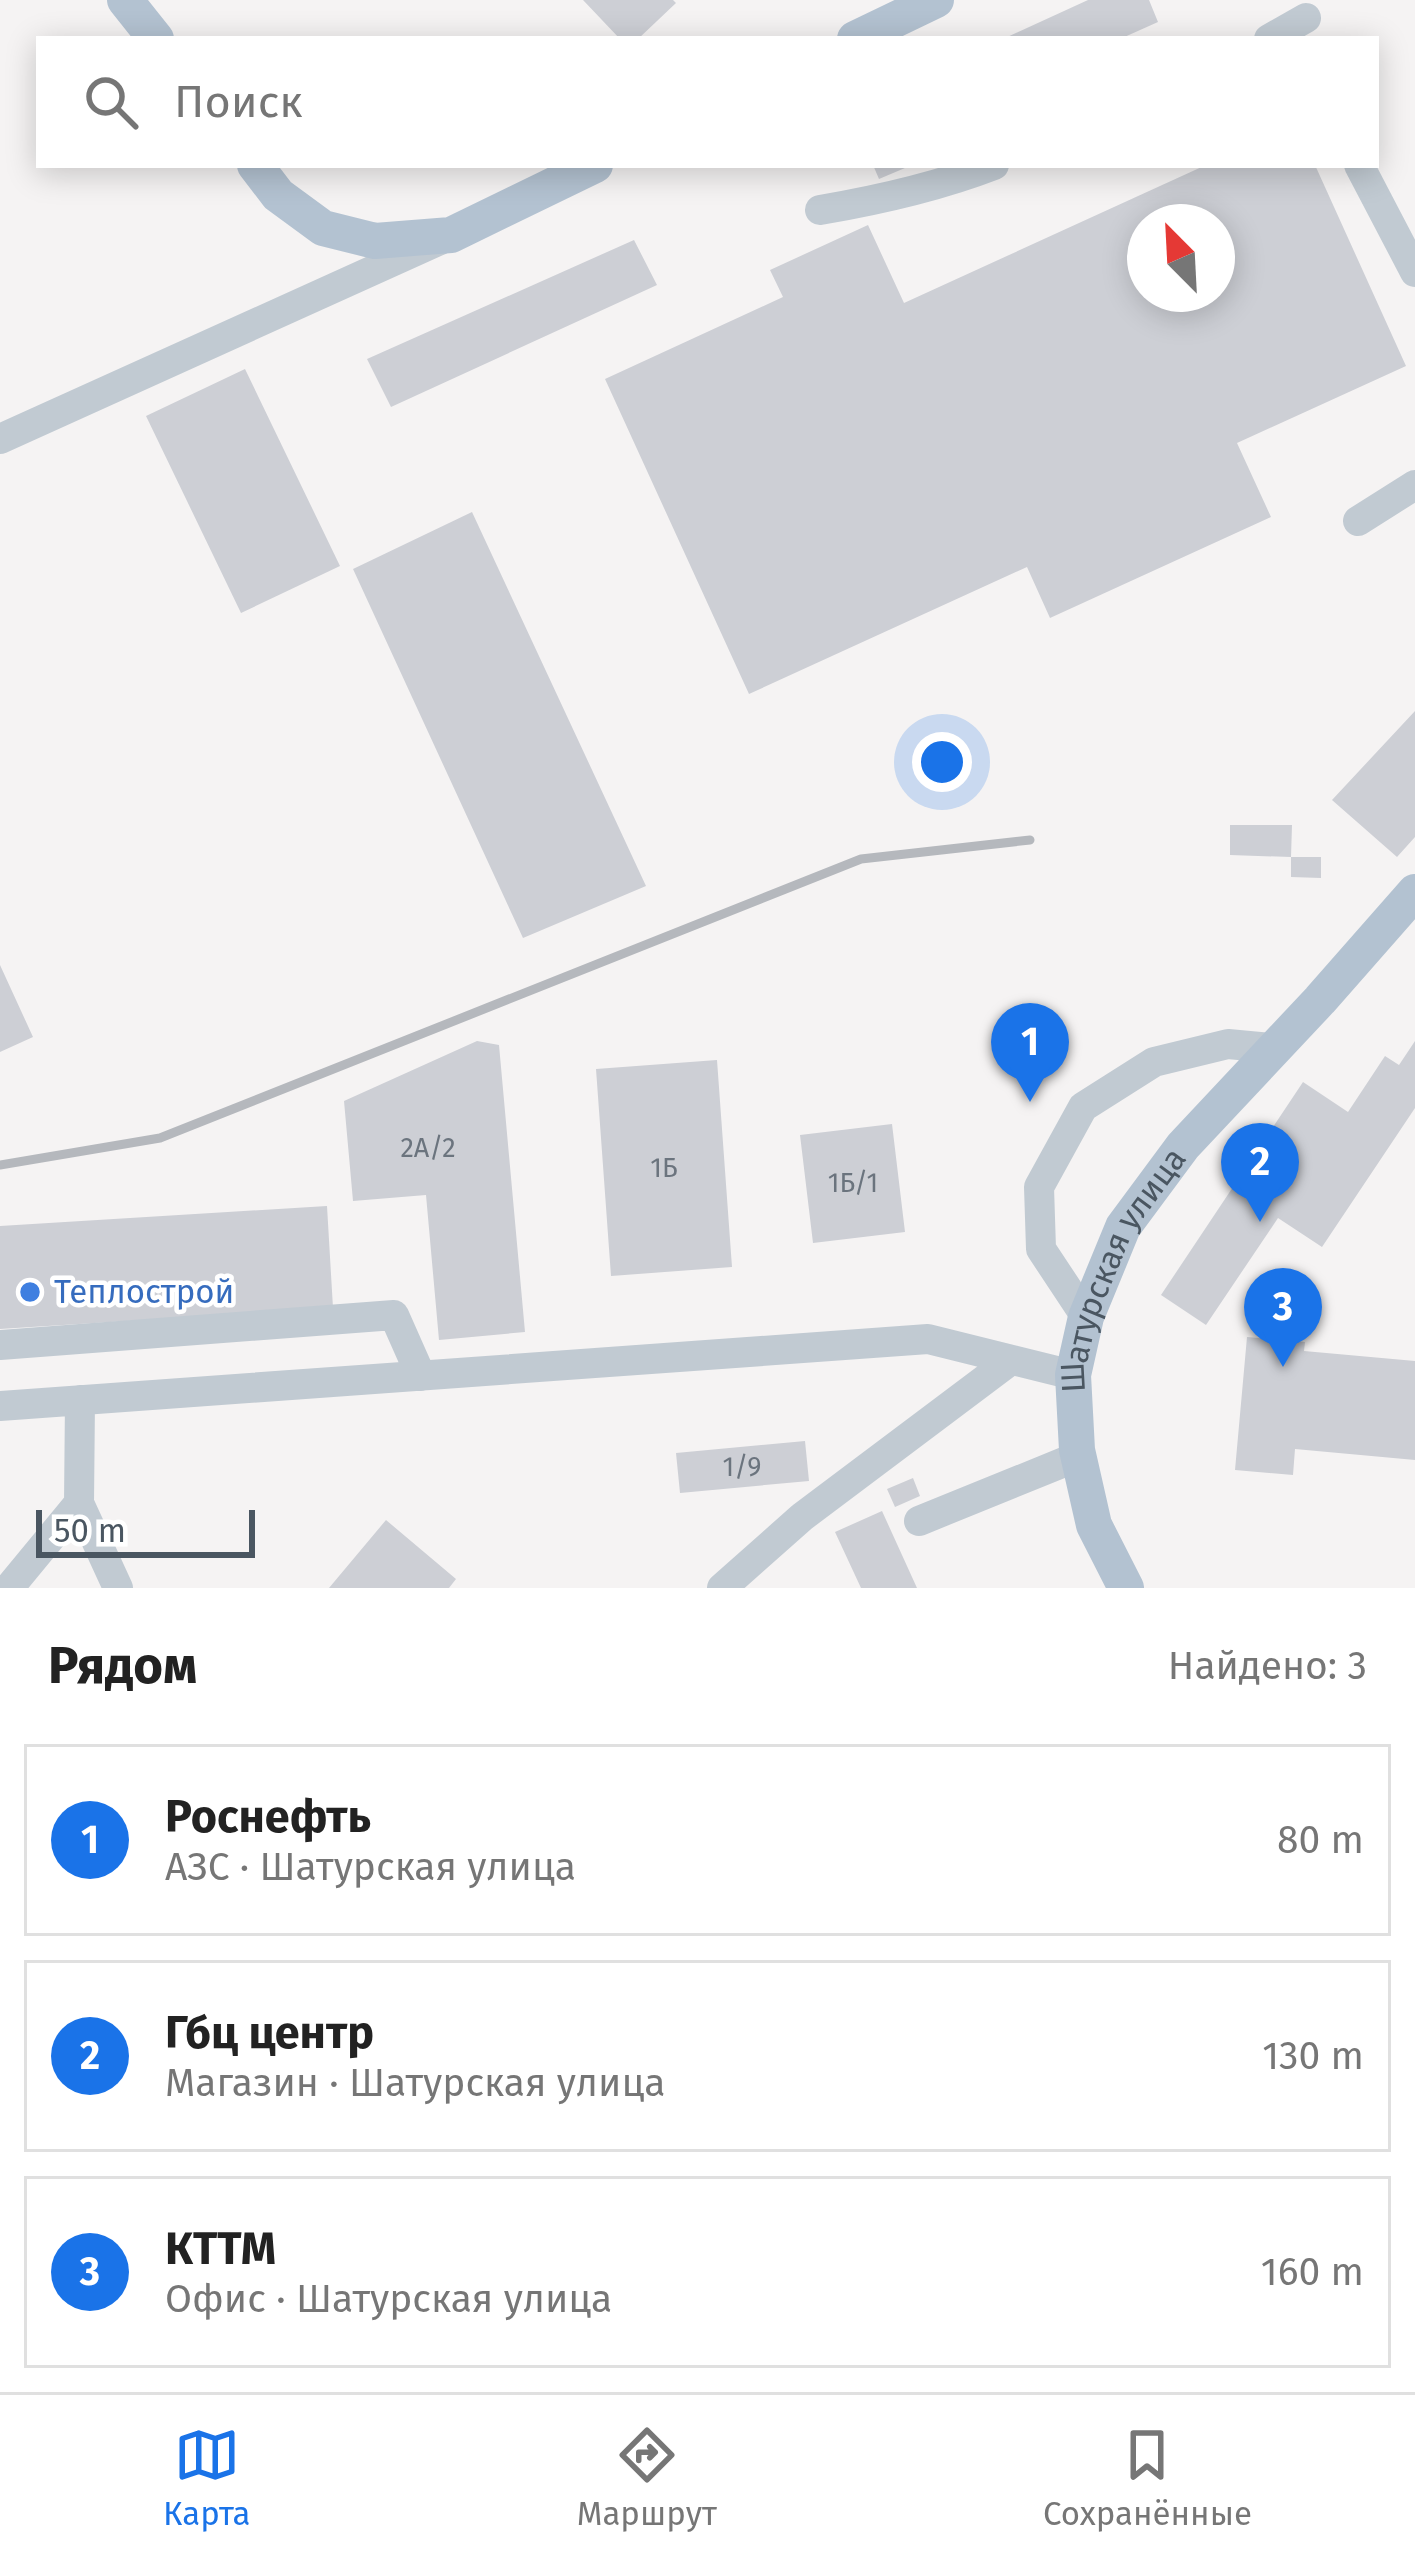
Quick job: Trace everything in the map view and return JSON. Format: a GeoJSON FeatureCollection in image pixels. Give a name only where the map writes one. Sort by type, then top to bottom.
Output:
{"type":"FeatureCollection","features":[{"type":"Feature","properties":{"kind":"main road"},"geometry":{"type":"LineString","coordinates":[[125,0],[154,36]]}},
{"type":"Feature","properties":{"kind":"main road"},"geometry":{"type":"LineString","coordinates":[[861,36],[936,0]]}},
{"type":"Feature","properties":{"kind":"main road"},"geometry":{"type":"LineString","coordinates":[[257,168],[278,195],[323,228],[375,241],[451,235],[589,168]]}},
{"type":"Feature","properties":{"kind":"main road","name":"Шатурская улица"},"geometry":{"type":"LineString","coordinates":[[1126,1588],[1094,1525],[1078,1456],[1073,1375],[1086,1317],[1123,1227],[1183,1146],[1415,892]]}},
{"type":"Feature","properties":{"kind":"street"},"geometry":{"type":"LineString","coordinates":[[1276,36],[1310,19]]}},
{"type":"Feature","properties":{"kind":"street"},"geometry":{"type":"LineString","coordinates":[[820,210],[951,182],[986,168]]}},
{"type":"Feature","properties":{"kind":"street"},"geometry":{"type":"LineString","coordinates":[[1361,168],[1415,272]]}},
{"type":"Feature","properties":{"kind":"street"},"geometry":{"type":"LineString","coordinates":[[0,439],[451,235]]}},
{"type":"Feature","properties":{"kind":"street"},"geometry":{"type":"LineString","coordinates":[[1358,521],[1415,485]]}},
{"type":"Feature","properties":{"kind":"street"},"geometry":{"type":"LineString","coordinates":[[1086,1317],[1041,1250],[1039,1187],[1083,1107],[1154,1062],[1228,1044],[1272,1048]]}},
{"type":"Feature","properties":{"kind":"street"},"geometry":{"type":"LineString","coordinates":[[0,1345],[394,1315],[421,1376]]}},
{"type":"Feature","properties":{"kind":"street"},"geometry":{"type":"LineString","coordinates":[[0,1406],[928,1339],[1073,1375]]}},
{"type":"Feature","properties":{"kind":"street"},"geometry":{"type":"LineString","coordinates":[[722,1588],[802,1517],[1011,1360]]}},
{"type":"Feature","properties":{"kind":"street"},"geometry":{"type":"LineString","coordinates":[[80,1400],[79,1503],[118,1588]]}},
{"type":"Feature","properties":{"kind":"street"},"geometry":{"type":"LineString","coordinates":[[919,1521],[1078,1456]]}},
{"type":"Feature","properties":{"kind":"street"},"geometry":{"type":"LineString","coordinates":[[9,1588],[79,1503]]}},
{"type":"Feature","properties":{"kind":"building"},"geometry":{"type":"Polygon","coordinates":[[[583,0],[676,3],[641,36],[617,36],[583,0]]]}},
{"type":"Feature","properties":{"kind":"building"},"geometry":{"type":"Polygon","coordinates":[[[1088,0],[1149,0],[1158,22],[1127,36],[1010,36],[1088,0]]]}},
{"type":"Feature","properties":{"kind":"building"},"geometry":{"type":"Polygon","coordinates":[[[874,168],[905,168],[879,179],[874,168]]]}},
{"type":"Feature","properties":{"kind":"building"},"geometry":{"type":"Polygon","coordinates":[[[1199,168],[1316,168],[1406,366],[1237,443],[1271,517],[1050,618],[1027,567],[749,694],[605,379],[783,297],[770,270],[868,225],[904,303],[1199,168]]]}},
{"type":"Feature","properties":{"kind":"building"},"geometry":{"type":"Polygon","coordinates":[[[634,240],[657,285],[391,407],[367,359],[634,240]]]}},
{"type":"Feature","properties":{"kind":"building"},"geometry":{"type":"Polygon","coordinates":[[[245,369],[340,566],[241,613],[146,416],[245,369]]]}},
{"type":"Feature","properties":{"kind":"building"},"geometry":{"type":"Polygon","coordinates":[[[472,512],[646,886],[523,938],[353,569],[472,512]]]}},
{"type":"Feature","properties":{"kind":"building"},"geometry":{"type":"Polygon","coordinates":[[[1415,711],[1415,837],[1397,857],[1332,800],[1415,711]]]}},
{"type":"Feature","properties":{"kind":"building"},"geometry":{"type":"Polygon","coordinates":[[[1230,825],[1292,825],[1291,857],[1230,855],[1230,825]]]}},
{"type":"Feature","properties":{"kind":"building"},"geometry":{"type":"Polygon","coordinates":[[[1291,857],[1321,857],[1321,878],[1291,877],[1291,857]]]}},
{"type":"Feature","properties":{"kind":"building"},"geometry":{"type":"Polygon","coordinates":[[[0,965],[33,1037],[0,1052],[0,965]]]}},
{"type":"Feature","properties":{"kind":"building"},"geometry":{"type":"Polygon","coordinates":[[[477,1041],[499,1045],[525,1332],[439,1340],[426,1195],[353,1201],[344,1101],[477,1041]]]}},
{"type":"Feature","properties":{"kind":"building"},"geometry":{"type":"Polygon","coordinates":[[[1415,1041],[1415,1108],[1322,1247],[1278,1218],[1206,1325],[1161,1295],[1303,1082],[1348,1112],[1385,1056],[1399,1065],[1415,1041]]]}},
{"type":"Feature","properties":{"kind":"building"},"geometry":{"type":"Polygon","coordinates":[[[717,1060],[732,1267],[611,1276],[596,1069],[717,1060]]]}},
{"type":"Feature","properties":{"kind":"building"},"geometry":{"type":"Polygon","coordinates":[[[892,1124],[905,1232],[813,1243],[800,1135],[892,1124]]]}},
{"type":"Feature","properties":{"kind":"building"},"geometry":{"type":"Polygon","coordinates":[[[327,1206],[333,1308],[0,1329],[0,1226],[327,1206]]]}},
{"type":"Feature","properties":{"kind":"building"},"geometry":{"type":"Polygon","coordinates":[[[1247,1337],[1305,1342],[1304,1351],[1415,1361],[1415,1460],[1295,1449],[1293,1475],[1235,1470],[1247,1337]]]}},
{"type":"Feature","properties":{"kind":"building"},"geometry":{"type":"Polygon","coordinates":[[[805,1441],[809,1481],[680,1493],[676,1453],[805,1441]]]}},
{"type":"Feature","properties":{"kind":"building"},"geometry":{"type":"Polygon","coordinates":[[[913,1478],[920,1496],[895,1507],[887,1489],[913,1478]]]}},
{"type":"Feature","properties":{"kind":"building"},"geometry":{"type":"Polygon","coordinates":[[[882,1511],[917,1588],[861,1588],[835,1532],[882,1511]]]}},
{"type":"Feature","properties":{"kind":"building"},"geometry":{"type":"Polygon","coordinates":[[[386,1520],[456,1579],[449,1588],[329,1588],[386,1520]]]}},
{"type":"Feature","properties":{"kind":"railway"},"geometry":{"type":"LineString","coordinates":[[0,1165],[160,1138],[861,859],[1030,840]]}},
{"type":"Feature","properties":{"kind":"place","name":"Роснефть"},"geometry":{"type":"Point","coordinates":[1030,1102]}},
{"type":"Feature","properties":{"kind":"place","name":"Гбц центр"},"geometry":{"type":"Point","coordinates":[1260,1222]}},
{"type":"Feature","properties":{"kind":"place","name":"Теплострой"},"geometry":{"type":"Point","coordinates":[30,1292]}},
{"type":"Feature","properties":{"kind":"place","name":"КТТМ"},"geometry":{"type":"Point","coordinates":[1283,1367]}}]}
